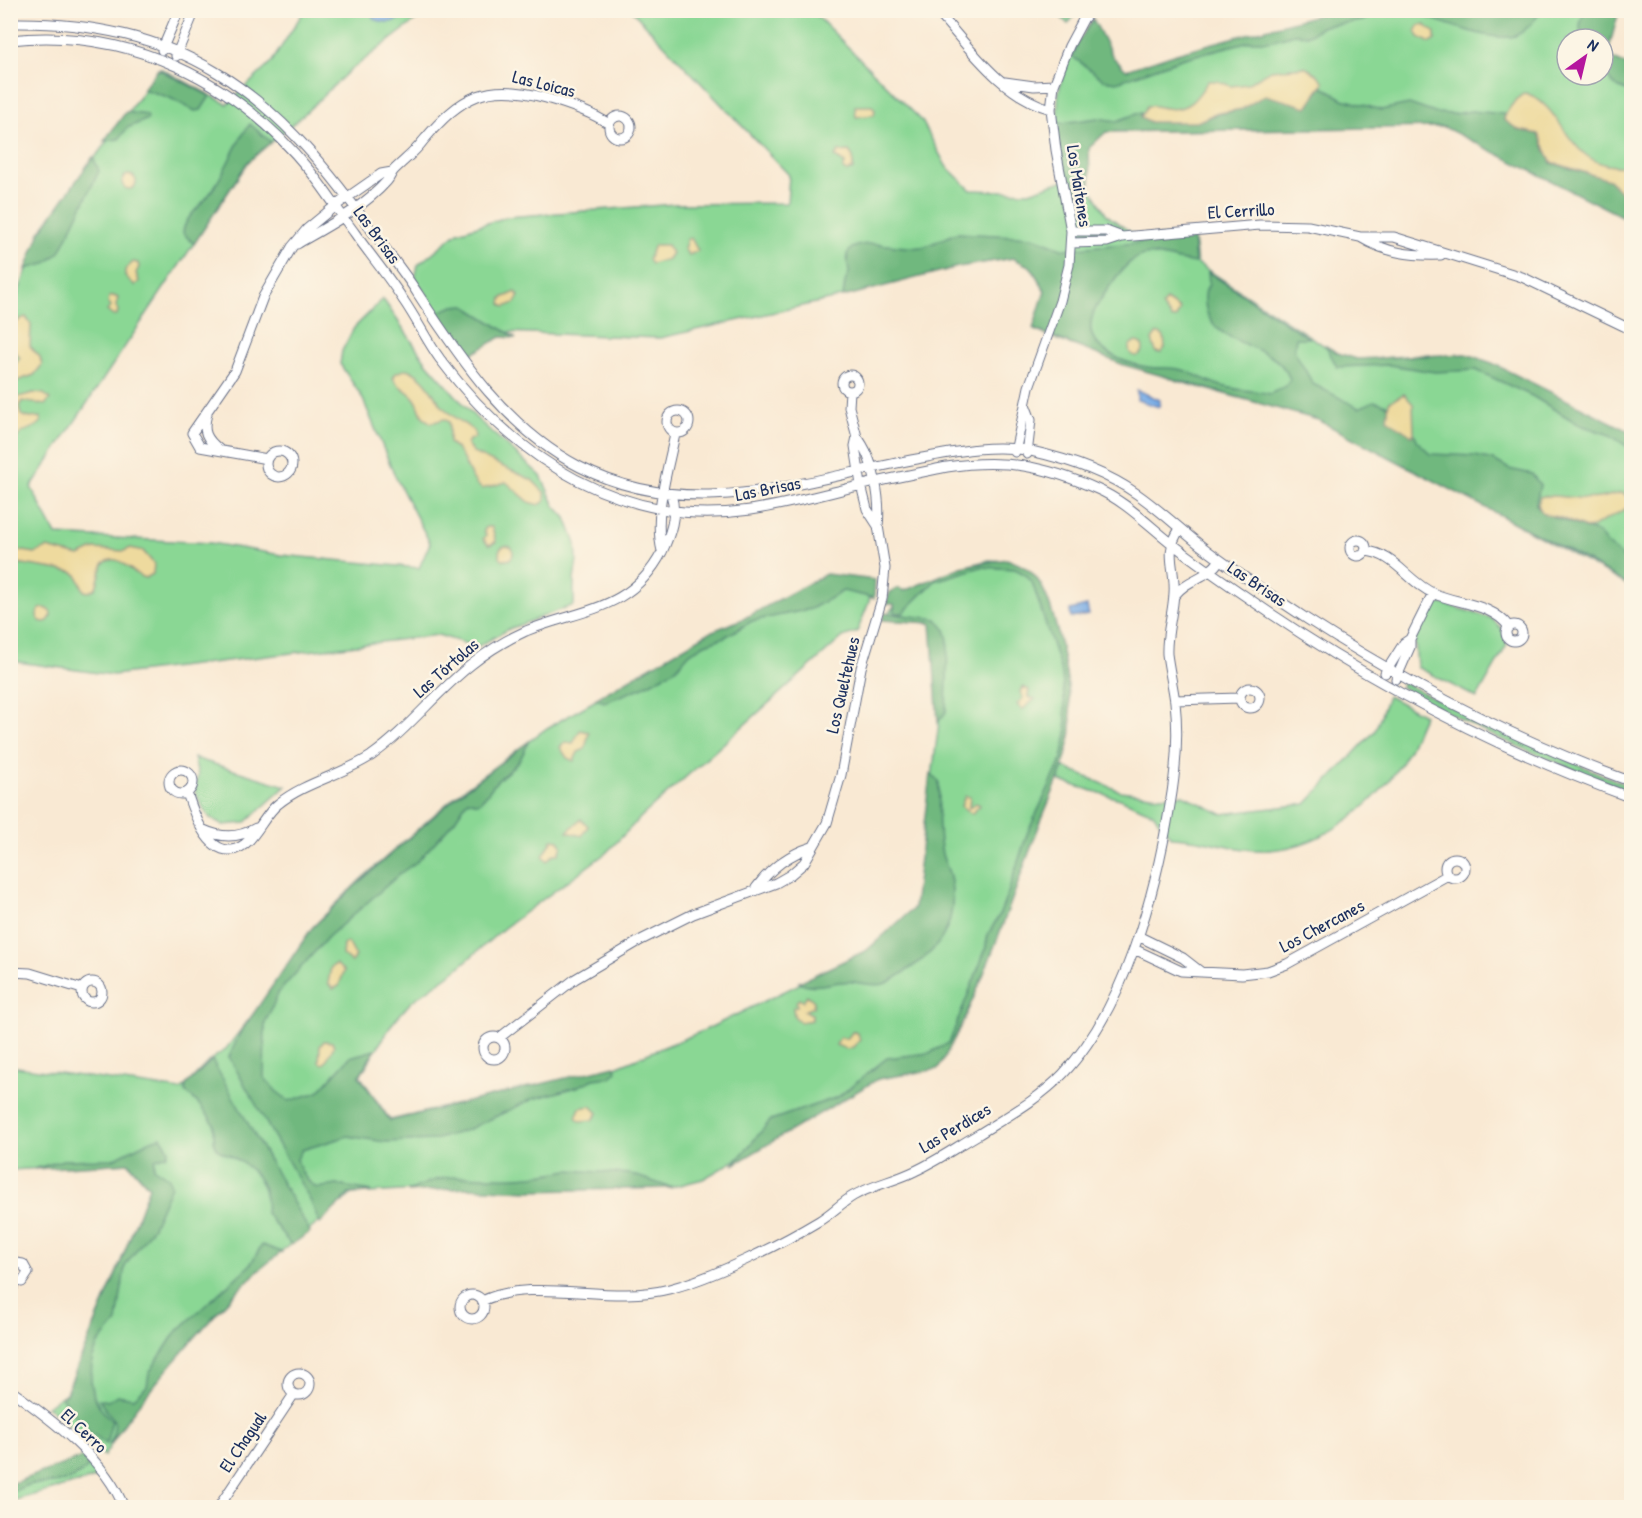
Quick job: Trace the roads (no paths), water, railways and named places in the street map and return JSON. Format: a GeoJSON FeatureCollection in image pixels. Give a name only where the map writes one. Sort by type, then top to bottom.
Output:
{"type":"FeatureCollection","features":[{"type":"Feature","properties":{"kind":"street"},"geometry":{"type":"LineString","coordinates":[[158,57],[179,10]]}},
{"type":"Feature","properties":{"kind":"street"},"geometry":{"type":"LineString","coordinates":[[173,63],[195,10]]}},
{"type":"Feature","properties":{"kind":"street"},"geometry":{"type":"LineString","coordinates":[[936,10],[1004,82],[1025,99],[1051,109]]}},
{"type":"Feature","properties":{"kind":"street","name":"Los Maitenes"},"geometry":{"type":"LineString","coordinates":[[1014,464],[1020,418],[1026,407],[1040,351],[1064,288],[1071,243],[1051,109],[1054,85],[1069,46],[1084,18],[1092,10]]}},
{"type":"Feature","properties":{"kind":"street","name":"Las Brisas"},"geometry":{"type":"LineString","coordinates":[[10,23],[66,23],[89,26],[130,34],[164,45],[220,74],[266,107],[326,167],[471,372],[540,441],[578,466],[615,482],[667,494],[695,497],[745,494],[858,469],[978,448],[1027,450],[1065,460],[1117,481],[1140,496],[1220,560],[1306,618],[1398,675],[1485,720],[1594,768],[1632,782]]}},
{"type":"Feature","properties":{"kind":"street","name":"Las Brisas"},"geometry":{"type":"LineString","coordinates":[[10,39],[57,36],[127,46],[173,63],[211,83],[250,110],[310,170],[459,382],[488,416],[518,444],[546,463],[603,492],[673,511],[738,513],[861,485],[983,462],[1026,465],[1065,476],[1116,497],[1210,573],[1273,615],[1392,687],[1528,756],[1632,798]]}},
{"type":"Feature","properties":{"kind":"street"},"geometry":{"type":"LineString","coordinates":[[1004,82],[1034,86],[1054,85]]}},
{"type":"Feature","properties":{"kind":"street","name":"Las Loicas"},"geometry":{"type":"LineString","coordinates":[[292,247],[343,217],[386,182],[392,172],[451,111],[473,96],[491,91],[535,95],[581,110],[609,124]]}},
{"type":"Feature","properties":{"kind":"street","name":"Las Loicas"},"geometry":{"type":"LineString","coordinates":[[267,459],[220,450],[206,436],[204,424],[209,409],[235,371],[263,297],[292,247],[307,229],[348,196],[381,174],[392,172]]}},
{"type":"Feature","properties":{"kind":"street","name":"El Cerrillo"},"geometry":{"type":"LineString","coordinates":[[1071,243],[1107,242],[1122,237],[1260,225],[1308,226],[1360,237],[1394,237],[1522,277],[1632,330]]}},
{"type":"Feature","properties":{"kind":"street","name":"El Cerrillo"},"geometry":{"type":"LineString","coordinates":[[1071,231],[1106,231],[1122,237]]}},
{"type":"Feature","properties":{"kind":"street","name":"El Cerrillo"},"geometry":{"type":"LineString","coordinates":[[1360,237],[1374,246],[1395,253],[1448,255]]}},
{"type":"Feature","properties":{"kind":"street"},"geometry":{"type":"LineString","coordinates":[[459,382],[471,372]]}},
{"type":"Feature","properties":{"kind":"street","name":"Los Queltehues"},"geometry":{"type":"LineString","coordinates":[[499,1038],[550,996],[624,950],[684,918],[756,888],[776,883],[790,875],[804,863],[827,823],[836,794],[858,678],[882,599],[885,561],[878,526],[880,509],[870,467],[863,445],[857,437],[849,407],[850,391]]}},
{"type":"Feature","properties":{"kind":"street","name":"Los Maitenes"},"geometry":{"type":"LineString","coordinates":[[1026,407],[1031,420],[1026,465]]}},
{"type":"Feature","properties":{"kind":"street","name":"Las Tórtolas"},"geometry":{"type":"LineString","coordinates":[[662,551],[659,540],[661,509],[667,494],[675,434]]}},
{"type":"Feature","properties":{"kind":"street","name":"Los Queltehues"},"geometry":{"type":"LineString","coordinates":[[857,437],[855,446],[861,485],[867,509],[878,526]]}},
{"type":"Feature","properties":{"kind":"street","name":"Las Tórtolas"},"geometry":{"type":"LineString","coordinates":[[187,793],[204,830],[218,847],[230,850],[248,842],[268,813],[287,798],[341,773],[373,754],[484,655],[527,631],[613,600],[644,580],[655,566],[670,538],[673,511],[667,494]]}},
{"type":"Feature","properties":{"kind":"street"},"geometry":{"type":"LineString","coordinates":[[1171,542],[1180,530]]}},
{"type":"Feature","properties":{"kind":"street","name":"Las Perdices"},"geometry":{"type":"LineString","coordinates":[[482,1300],[495,1295],[521,1291],[598,1295],[667,1290],[700,1278],[799,1233],[823,1219],[849,1198],[876,1185],[915,1171],[1037,1097],[1064,1072],[1099,1022],[1134,949],[1160,862],[1178,746],[1175,700],[1167,653],[1169,619],[1174,596],[1171,542]]}},
{"type":"Feature","properties":{"kind":"street"},"geometry":{"type":"LineString","coordinates":[[1365,551],[1385,556],[1433,593],[1497,615],[1509,627]]}},
{"type":"Feature","properties":{"kind":"street"},"geometry":{"type":"LineString","coordinates":[[1174,596],[1188,582],[1210,573],[1220,560]]}},
{"type":"Feature","properties":{"kind":"street"},"geometry":{"type":"LineString","coordinates":[[1392,687],[1410,647],[1410,639],[1433,593]]}},
{"type":"Feature","properties":{"kind":"street"},"geometry":{"type":"LineString","coordinates":[[1381,680],[1404,643],[1410,639]]}},
{"type":"Feature","properties":{"kind":"street"},"geometry":{"type":"LineString","coordinates":[[1175,700],[1239,698]]}},
{"type":"Feature","properties":{"kind":"street","name":"Las Tórtolas"},"geometry":{"type":"LineString","coordinates":[[204,830],[219,835],[234,836],[258,826]]}},
{"type":"Feature","properties":{"kind":"street","name":"Los Queltehues"},"geometry":{"type":"LineString","coordinates":[[756,888],[770,871],[786,859],[812,847]]}},
{"type":"Feature","properties":{"kind":"street","name":"Los Chercanes"},"geometry":{"type":"LineString","coordinates":[[1134,949],[1181,971],[1242,974],[1268,971],[1287,964],[1448,875]]}},
{"type":"Feature","properties":{"kind":"street"},"geometry":{"type":"LineString","coordinates":[[1138,936],[1183,958],[1201,972]]}},
{"type":"Feature","properties":{"kind":"street"},"geometry":{"type":"LineString","coordinates":[[10,972],[30,974],[82,988]]}},
{"type":"Feature","properties":{"kind":"street"},"geometry":{"type":"LineString","coordinates":[[10,1266],[19,1263],[28,1270],[25,1280],[13,1281],[10,1296]]}},
{"type":"Feature","properties":{"kind":"street","name":"El Cerro"},"geometry":{"type":"LineString","coordinates":[[10,1390],[94,1462],[109,1479],[124,1508]]}},
{"type":"Feature","properties":{"kind":"street","name":"El Chagual"},"geometry":{"type":"LineString","coordinates":[[218,1508],[294,1394]]}},
{"type":"Feature","properties":{"kind":"water"},"geometry":{"type":"Polygon","coordinates":[[[370,10],[410,11],[398,20],[385,22],[374,19],[370,10]]]}},
{"type":"Feature","properties":{"kind":"water"},"geometry":{"type":"Polygon","coordinates":[[[1137,390],[1160,400],[1159,407],[1137,400],[1137,390]]]}},
{"type":"Feature","properties":{"kind":"water"},"geometry":{"type":"Polygon","coordinates":[[[1087,606],[1089,615],[1071,618],[1070,610],[1087,606]]]}}]}
